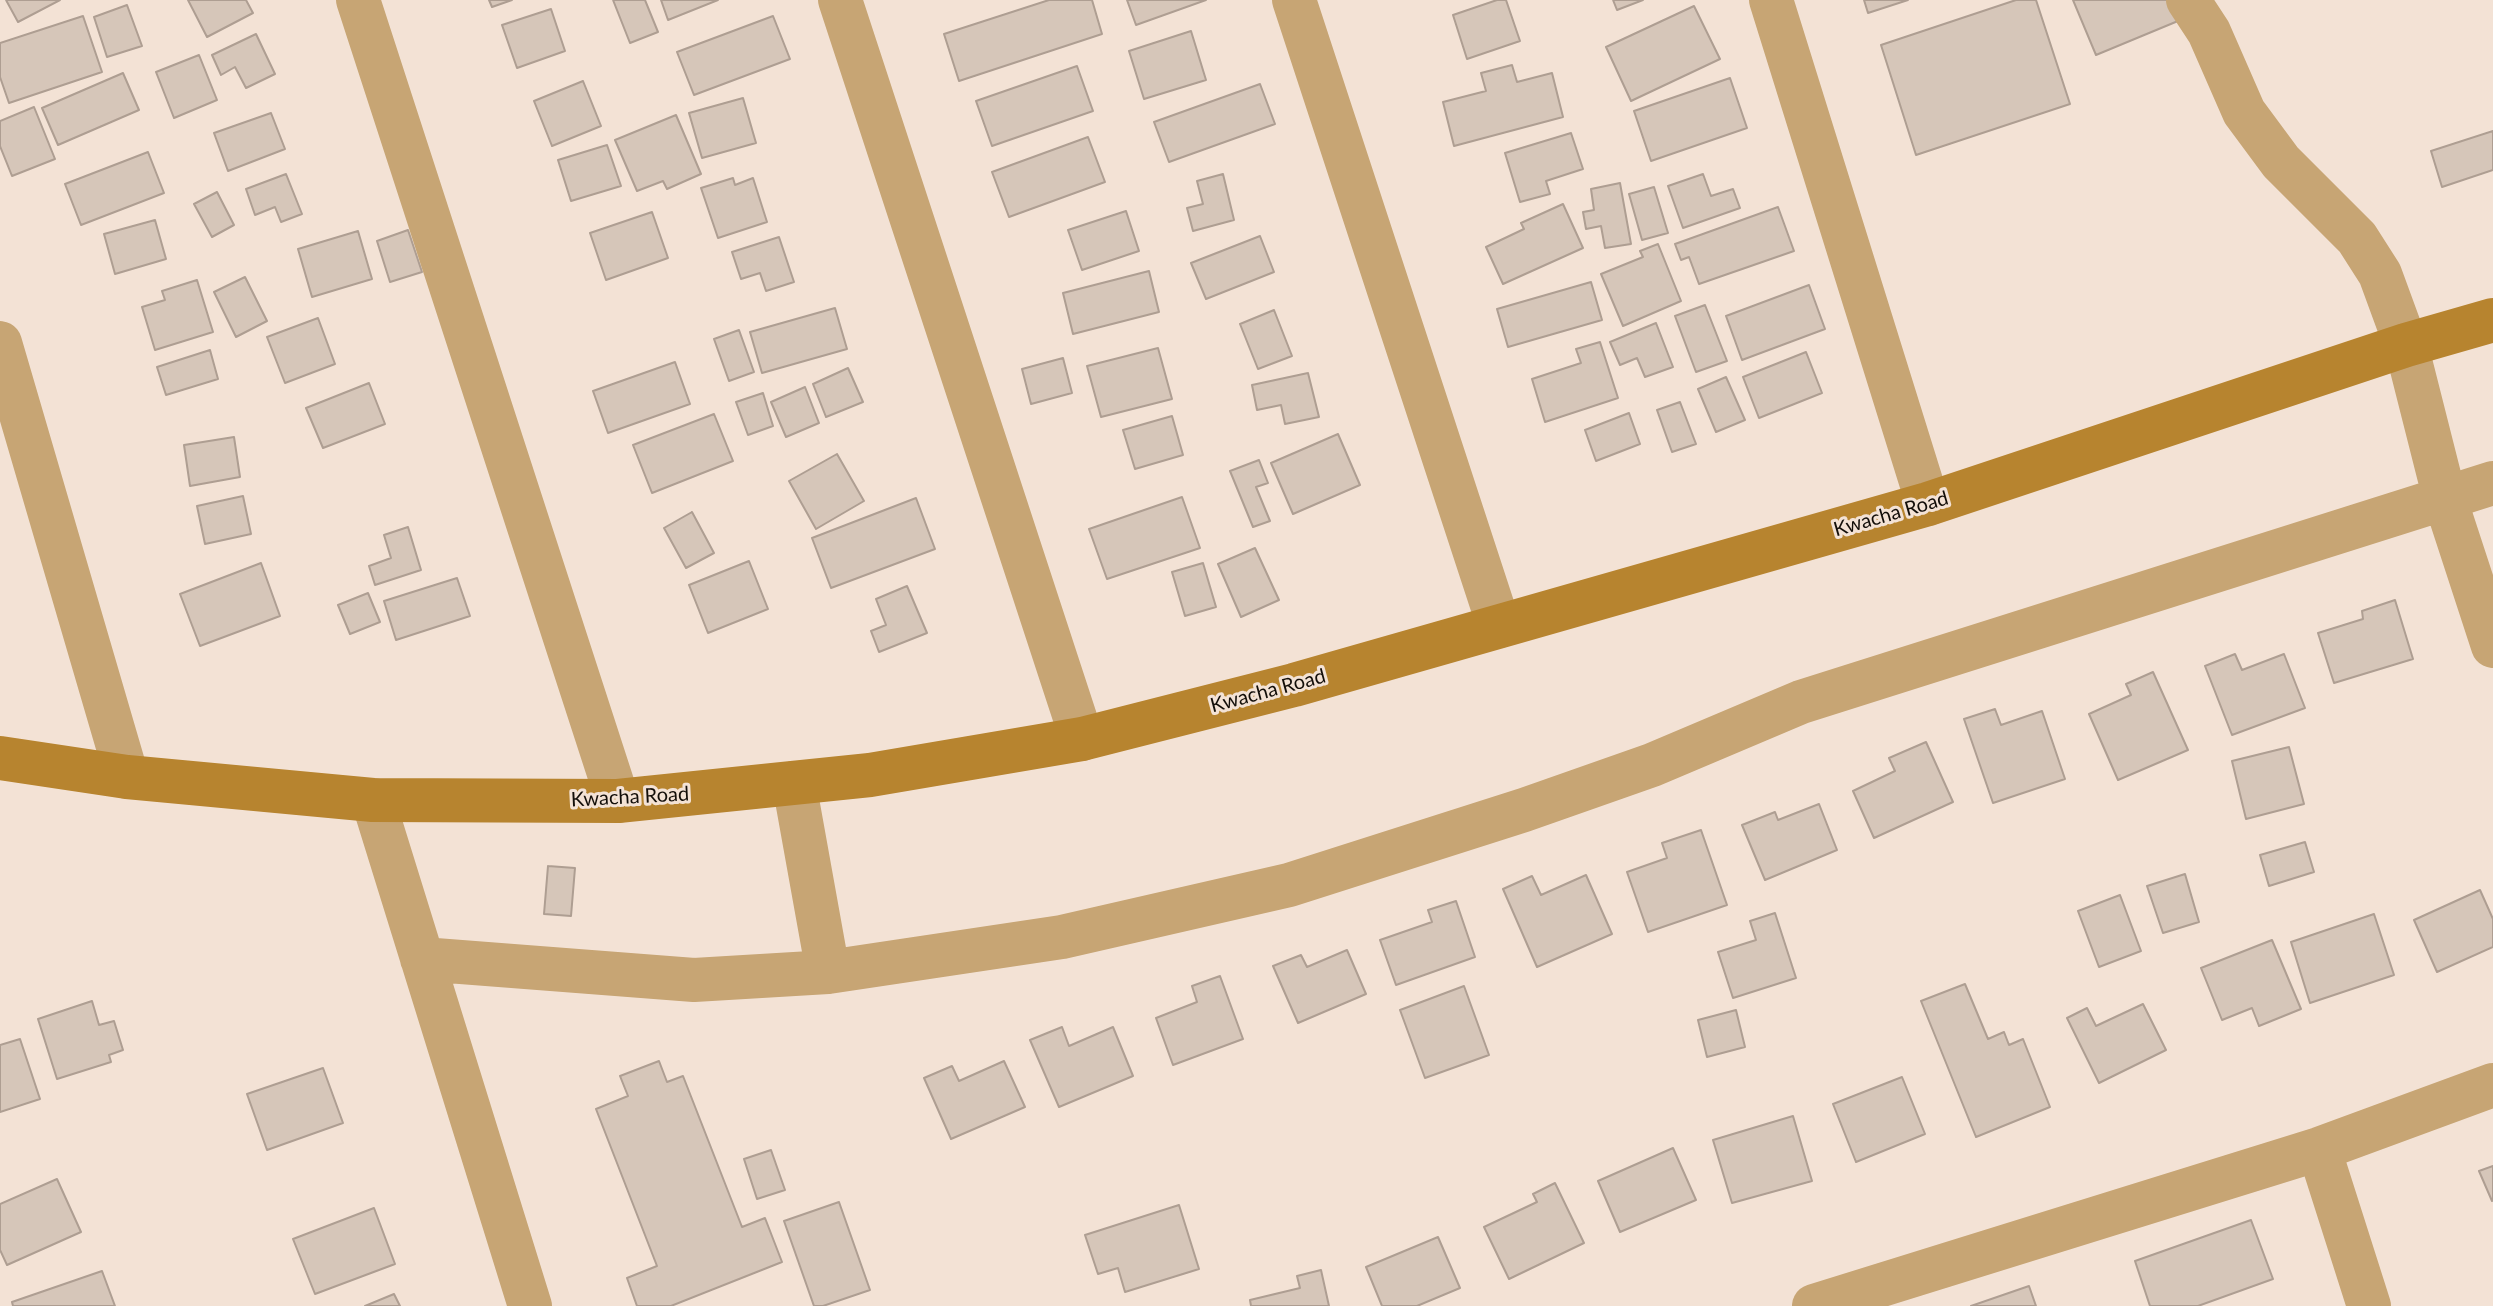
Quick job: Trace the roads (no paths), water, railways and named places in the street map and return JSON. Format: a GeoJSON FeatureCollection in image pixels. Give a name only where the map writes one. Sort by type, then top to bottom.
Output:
{"type":"FeatureCollection","features":[{"type":"Feature","properties":{"kind":"main road","name":"Kwacha Road"},"geometry":{"type":"LineString","coordinates":[[0,758],[127,777],[373,800],[618,801],[870,775],[1082,739],[1294,685],[1928,504],[2406,345],[2493,320]]}},
{"type":"Feature","properties":{"kind":"street"},"geometry":{"type":"LineString","coordinates":[[358,0],[618,801]]}},
{"type":"Feature","properties":{"kind":"street"},"geometry":{"type":"LineString","coordinates":[[840,0],[1082,739]]}},
{"type":"Feature","properties":{"kind":"street"},"geometry":{"type":"LineString","coordinates":[[1294,0],[1499,626]]}},
{"type":"Feature","properties":{"kind":"street"},"geometry":{"type":"LineString","coordinates":[[1771,0],[1928,504]]}},
{"type":"Feature","properties":{"kind":"street"},"geometry":{"type":"LineString","coordinates":[[2208,11],[2244,112],[2281,162],[2357,238],[2380,274],[2406,345],[2445,499],[2493,646]]}},
{"type":"Feature","properties":{"kind":"street"},"geometry":{"type":"LineString","coordinates":[[0,343],[127,777]]}},
{"type":"Feature","properties":{"kind":"street"},"geometry":{"type":"LineString","coordinates":[[422,959],[694,980],[828,972],[1062,937],[1289,885],[1524,810],[1652,765],[1801,702],[2493,483]]}},
{"type":"Feature","properties":{"kind":"street"},"geometry":{"type":"LineString","coordinates":[[794,783],[828,972]]}},
{"type":"Feature","properties":{"kind":"street"},"geometry":{"type":"LineString","coordinates":[[373,800],[530,1306]]}},
{"type":"Feature","properties":{"kind":"street"},"geometry":{"type":"LineString","coordinates":[[1814,1306],[2319,1149],[2493,1085]]}},
{"type":"Feature","properties":{"kind":"street"},"geometry":{"type":"LineString","coordinates":[[2319,1149],[2369,1306]]}}]}
